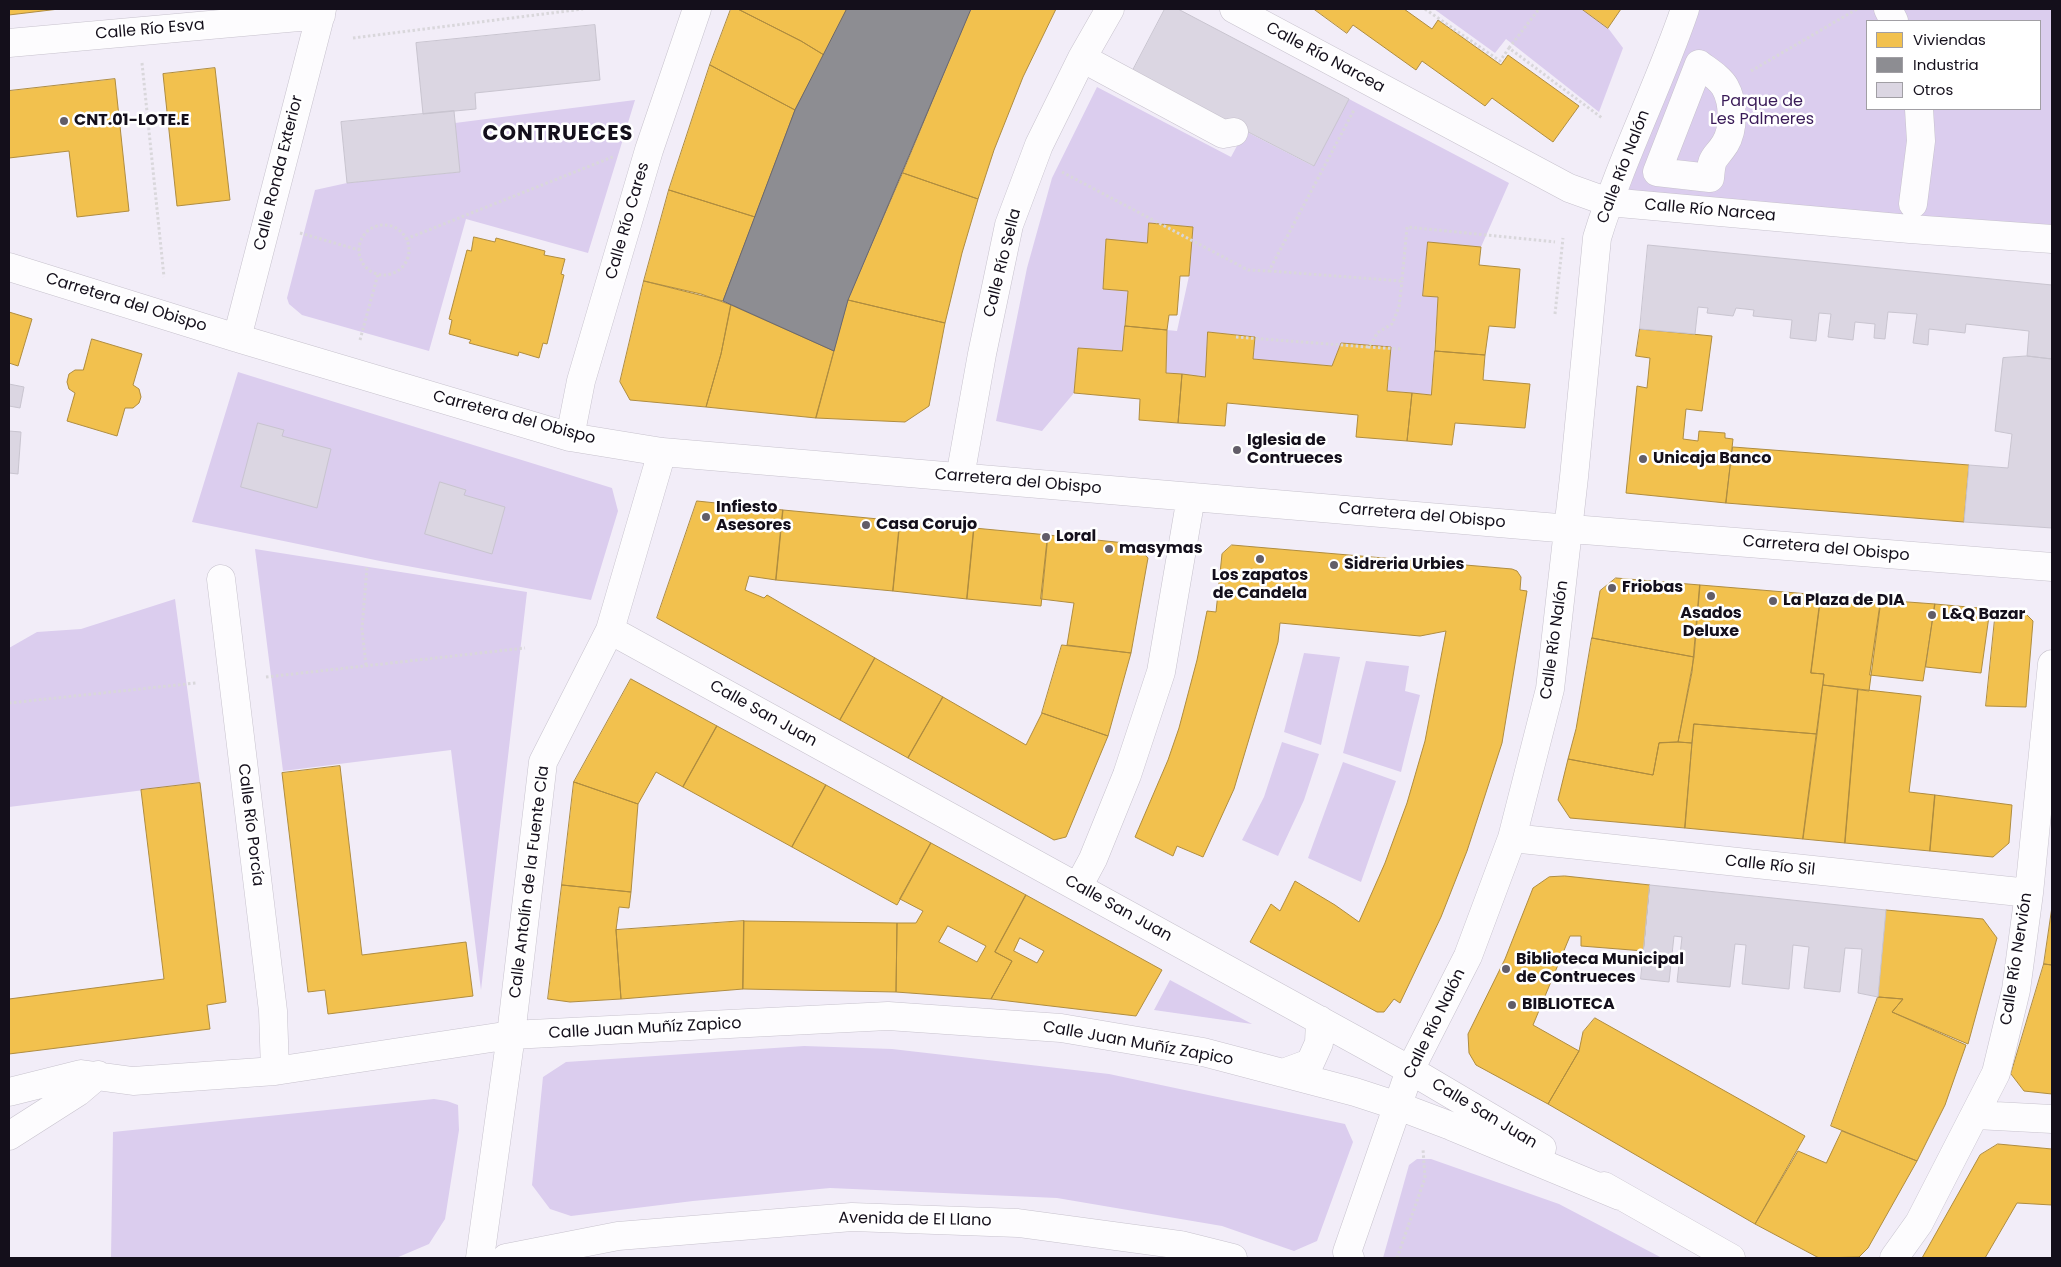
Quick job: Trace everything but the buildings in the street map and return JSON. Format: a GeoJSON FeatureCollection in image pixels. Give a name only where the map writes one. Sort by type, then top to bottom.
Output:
{"type":"FeatureCollection","features":[{"type":"Feature","properties":{"kind":"street","name":"Calle Río Cares"},"geometry":{"type":"LineString","coordinates":[[570,437],[581,381],[649,150],[697,9]]}},
{"type":"Feature","properties":{"kind":"street","name":"Calle Río Sella"},"geometry":{"type":"LineString","coordinates":[[960,477],[982,354],[1010,225],[1039,145],[1082,58],[1110,9]]}},
{"type":"Feature","properties":{"kind":"street","name":"Calle Río Narcea"},"geometry":{"type":"LineString","coordinates":[[1234,9],[1569,188],[1608,202],[1910,229],[2052,239]]}},
{"type":"Feature","properties":{"kind":"street","name":"Calle Río Nalón"},"geometry":{"type":"LineString","coordinates":[[1347,1256],[1410,1070],[1468,956],[1512,838],[1550,689],[1569,528],[1597,238],[1608,202],[1674,43],[1685,9]]}},
{"type":"Feature","properties":{"kind":"street","name":"Calle Río Esva"},"geometry":{"type":"LineString","coordinates":[[9,43],[321,12]]}},
{"type":"Feature","properties":{"kind":"street","name":"Calle Ronda Exterior"},"geometry":{"type":"LineString","coordinates":[[237,338],[321,12]]}},
{"type":"Feature","properties":{"kind":"street"},"geometry":{"type":"LineString","coordinates":[[1082,58],[1223,134],[1234,132]]}},
{"type":"Feature","properties":{"kind":"street"},"geometry":{"type":"LineString","coordinates":[[1913,204],[1920,141],[1919,110]]}},
{"type":"Feature","properties":{"kind":"street","name":"Carretera del Obispo"},"geometry":{"type":"LineString","coordinates":[[9,267],[237,338],[570,437],[662,452],[2052,567]]}},
{"type":"Feature","properties":{"kind":"street","name":"Calle Antolín de la Fuente Cla"},"geometry":{"type":"LineString","coordinates":[[480,1258],[511,1035],[543,762],[610,630],[662,452]]}},
{"type":"Feature","properties":{"kind":"street"},"geometry":{"type":"LineString","coordinates":[[1078,887],[1094,860],[1127,775],[1161,672],[1191,497]]}},
{"type":"Feature","properties":{"kind":"street","name":"Calle Río Porcía"},"geometry":{"type":"LineString","coordinates":[[221,579],[273,1011],[275,1071]]}},
{"type":"Feature","properties":{"kind":"street","name":"Calle San Juan"},"geometry":{"type":"LineString","coordinates":[[610,630],[1410,1070],[1620,1196],[1731,1258]]}},
{"type":"Feature","properties":{"kind":"street","name":"Calle Río Nervión"},"geometry":{"type":"LineString","coordinates":[[1894,1258],[1919,1222],[1976,1115],[1996,1073],[2016,990],[2029,893],[2052,664]]}},
{"type":"Feature","properties":{"kind":"street","name":"Calle Río Sil"},"geometry":{"type":"LineString","coordinates":[[1512,838],[2029,893]]}},
{"type":"Feature","properties":{"kind":"street","name":"Calle Juan Muñíz Zapico"},"geometry":{"type":"LineString","coordinates":[[9,1092],[80,1074],[133,1081],[275,1071],[511,1035],[888,1016],[1061,1028],[1202,1052],[1355,1092],[1398,1106]]}},
{"type":"Feature","properties":{"kind":"street"},"geometry":{"type":"LineString","coordinates":[[1283,1073],[1310,1063],[1320,1043],[1320,1020]]}},
{"type":"Feature","properties":{"kind":"street"},"geometry":{"type":"LineString","coordinates":[[9,1136],[78,1092],[98,1075]]}},
{"type":"Feature","properties":{"kind":"street","name":"Calle San Juan"},"geometry":{"type":"LineString","coordinates":[[1398,1106],[1620,1196]]}},
{"type":"Feature","properties":{"kind":"street"},"geometry":{"type":"LineString","coordinates":[[1976,1115],[2052,1119]]}},
{"type":"Feature","properties":{"kind":"street","name":"Avenida de El Llano"},"geometry":{"type":"LineString","coordinates":[[506,1258],[618,1236],[852,1217],[1018,1223],[1182,1245],[1233,1258]]}},
{"type":"Feature","properties":{"kind":"path"},"geometry":{"type":"LineString","coordinates":[[353,38],[583,9]]}},
{"type":"Feature","properties":{"kind":"path"},"geometry":{"type":"LineString","coordinates":[[1425,9],[1500,61],[1508,48],[1540,9]]}},
{"type":"Feature","properties":{"kind":"path"},"geometry":{"type":"LineString","coordinates":[[1725,87],[1857,9]]}},
{"type":"Feature","properties":{"kind":"path"},"geometry":{"type":"LineString","coordinates":[[1508,48],[1602,118]]}},
{"type":"Feature","properties":{"kind":"path"},"geometry":{"type":"LineString","coordinates":[[142,58],[164,277]]}},
{"type":"Feature","properties":{"kind":"path"},"geometry":{"type":"LineString","coordinates":[[1269,271],[1355,109]]}},
{"type":"Feature","properties":{"kind":"path"},"geometry":{"type":"LineString","coordinates":[[406,239],[616,155]]}},
{"type":"Feature","properties":{"kind":"path"},"geometry":{"type":"LineString","coordinates":[[1061,171],[1248,270],[1402,281]]}},
{"type":"Feature","properties":{"kind":"path"},"geometry":{"type":"LineString","coordinates":[[378,225],[395,227],[402,232],[406,239],[409,246],[408,255],[401,269],[386,275],[378,274],[364,266],[359,250],[364,234],[370,228],[378,225]]}},
{"type":"Feature","properties":{"kind":"path"},"geometry":{"type":"LineString","coordinates":[[1368,347],[1377,333],[1392,324],[1399,307],[1407,227],[1555,242]]}},
{"type":"Feature","properties":{"kind":"path"},"geometry":{"type":"LineString","coordinates":[[300,234],[359,250]]}},
{"type":"Feature","properties":{"kind":"path"},"geometry":{"type":"LineString","coordinates":[[1555,319],[1564,236]]}},
{"type":"Feature","properties":{"kind":"path"},"geometry":{"type":"LineString","coordinates":[[360,340],[378,274]]}},
{"type":"Feature","properties":{"kind":"path"},"geometry":{"type":"LineString","coordinates":[[1236,337],[1401,349]]}},
{"type":"Feature","properties":{"kind":"path"},"geometry":{"type":"LineString","coordinates":[[366,665],[362,629],[367,567]]}},
{"type":"Feature","properties":{"kind":"path"},"geometry":{"type":"LineString","coordinates":[[266,677],[525,648]]}},
{"type":"Feature","properties":{"kind":"path"},"geometry":{"type":"LineString","coordinates":[[9,703],[196,683]]}},
{"type":"Feature","properties":{"kind":"path"},"geometry":{"type":"LineString","coordinates":[[1397,1258],[1425,1178],[1422,1149],[1431,1118]]}},
{"type":"Feature","properties":{"kind":"green space"},"geometry":{"type":"Polygon","coordinates":[[[1434,9],[1582,9],[1608,28],[1623,48],[1599,112],[1506,39],[1495,53],[1434,9]]]}},
{"type":"Feature","properties":{"kind":"green space","name":"Parque de Les Palmeres"},"geometry":{"type":"Polygon","coordinates":[[[1685,9],[2052,9],[2052,239],[1608,202],[1685,9]]]}},
{"type":"Feature","properties":{"kind":"green space"},"geometry":{"type":"Polygon","coordinates":[[[1097,87],[1231,157],[1245,131],[1313,166],[1349,99],[1509,183],[1481,247],[1429,243],[1438,297],[1431,395],[1387,391],[1391,348],[1341,343],[1332,366],[1253,359],[1255,337],[1209,332],[1205,377],[1166,373],[1167,330],[1177,331],[1189,276],[1193,227],[1149,223],[1147,243],[1106,240],[1103,289],[1128,291],[1122,351],[1078,348],[1074,393],[1042,431],[996,421],[1027,268],[1052,178],[1097,87]]]}},
{"type":"Feature","properties":{"kind":"green space"},"geometry":{"type":"Polygon","coordinates":[[[635,100],[588,253],[466,219],[429,351],[302,315],[289,304],[287,298],[315,190],[347,183],[459,172],[455,123],[635,100]]]}},
{"type":"Feature","properties":{"kind":"green space"},"geometry":{"type":"Polygon","coordinates":[[[238,372],[612,488],[618,511],[591,600],[380,561],[192,522],[238,372]]]}},
{"type":"Feature","properties":{"kind":"green space"},"geometry":{"type":"Polygon","coordinates":[[[255,549],[527,592],[481,990],[451,750],[283,771],[255,549]]]}},
{"type":"Feature","properties":{"kind":"green space"},"geometry":{"type":"Polygon","coordinates":[[[175,599],[200,783],[9,807],[9,648],[37,632],[81,629],[175,599]]]}},
{"type":"Feature","properties":{"kind":"green space"},"geometry":{"type":"Polygon","coordinates":[[[1304,653],[1340,657],[1321,745],[1284,732],[1304,653]]]}},
{"type":"Feature","properties":{"kind":"green space"},"geometry":{"type":"Polygon","coordinates":[[[1366,661],[1409,666],[1405,691],[1420,695],[1401,772],[1343,753],[1366,661]]]}},
{"type":"Feature","properties":{"kind":"green space"},"geometry":{"type":"Polygon","coordinates":[[[1282,742],[1319,754],[1304,800],[1278,856],[1242,840],[1264,797],[1282,742]]]}},
{"type":"Feature","properties":{"kind":"green space"},"geometry":{"type":"Polygon","coordinates":[[[1343,762],[1396,781],[1361,882],[1308,858],[1343,762]]]}},
{"type":"Feature","properties":{"kind":"green space"},"geometry":{"type":"Polygon","coordinates":[[[1170,980],[1252,1024],[1154,1010],[1170,980]]]}},
{"type":"Feature","properties":{"kind":"green space"},"geometry":{"type":"Polygon","coordinates":[[[804,1046],[892,1049],[1109,1074],[1345,1124],[1353,1142],[1317,1241],[1294,1251],[1222,1226],[1057,1198],[830,1188],[693,1201],[571,1216],[550,1209],[532,1185],[543,1077],[566,1062],[804,1046]]]}},
{"type":"Feature","properties":{"kind":"green space"},"geometry":{"type":"Polygon","coordinates":[[[434,1099],[458,1105],[459,1130],[445,1219],[429,1244],[396,1258],[111,1258],[113,1132],[434,1099]]]}},
{"type":"Feature","properties":{"kind":"green space"},"geometry":{"type":"Polygon","coordinates":[[[1417,1159],[1431,1159],[1559,1204],[1662,1258],[1383,1258],[1409,1165],[1417,1159]]]}},
{"type":"Feature","properties":{"kind":"place","name":"CNT.01-LOTE.E"},"geometry":{"type":"Point","coordinates":[64,121]}},
{"type":"Feature","properties":{"kind":"place","name":"Iglesia de Contrueces"},"geometry":{"type":"Point","coordinates":[1237,450]}},
{"type":"Feature","properties":{"kind":"place","name":"Unicaja Banco"},"geometry":{"type":"Point","coordinates":[1643,459]}},
{"type":"Feature","properties":{"kind":"place","name":"Infiesto Asesores"},"geometry":{"type":"Point","coordinates":[706,517]}},
{"type":"Feature","properties":{"kind":"place","name":"Casa Corujo"},"geometry":{"type":"Point","coordinates":[866,525]}},
{"type":"Feature","properties":{"kind":"place","name":"Loral"},"geometry":{"type":"Point","coordinates":[1046,537]}},
{"type":"Feature","properties":{"kind":"place","name":"masymas"},"geometry":{"type":"Point","coordinates":[1109,549]}},
{"type":"Feature","properties":{"kind":"place","name":"Los zapatos de Candela"},"geometry":{"type":"Point","coordinates":[1260,559]}},
{"type":"Feature","properties":{"kind":"place","name":"Sidreria Urbies"},"geometry":{"type":"Point","coordinates":[1334,565]}},
{"type":"Feature","properties":{"kind":"place","name":"Friobas"},"geometry":{"type":"Point","coordinates":[1612,588]}},
{"type":"Feature","properties":{"kind":"place","name":"Asados Deluxe"},"geometry":{"type":"Point","coordinates":[1711,596]}},
{"type":"Feature","properties":{"kind":"place","name":"La Plaza de DIA"},"geometry":{"type":"Point","coordinates":[1773,601]}},
{"type":"Feature","properties":{"kind":"place","name":"L&Q Bazar"},"geometry":{"type":"Point","coordinates":[1932,615]}},
{"type":"Feature","properties":{"kind":"place","name":"Biblioteca Municipal de Contrueces"},"geometry":{"type":"Point","coordinates":[1506,969]}},
{"type":"Feature","properties":{"kind":"place","name":"BIBLIOTECA"},"geometry":{"type":"Point","coordinates":[1512,1005]}},
{"type":"Feature","properties":{"kind":"district","name":"CONTRUECES"},"geometry":{"type":"Point","coordinates":[558,135]}}]}
